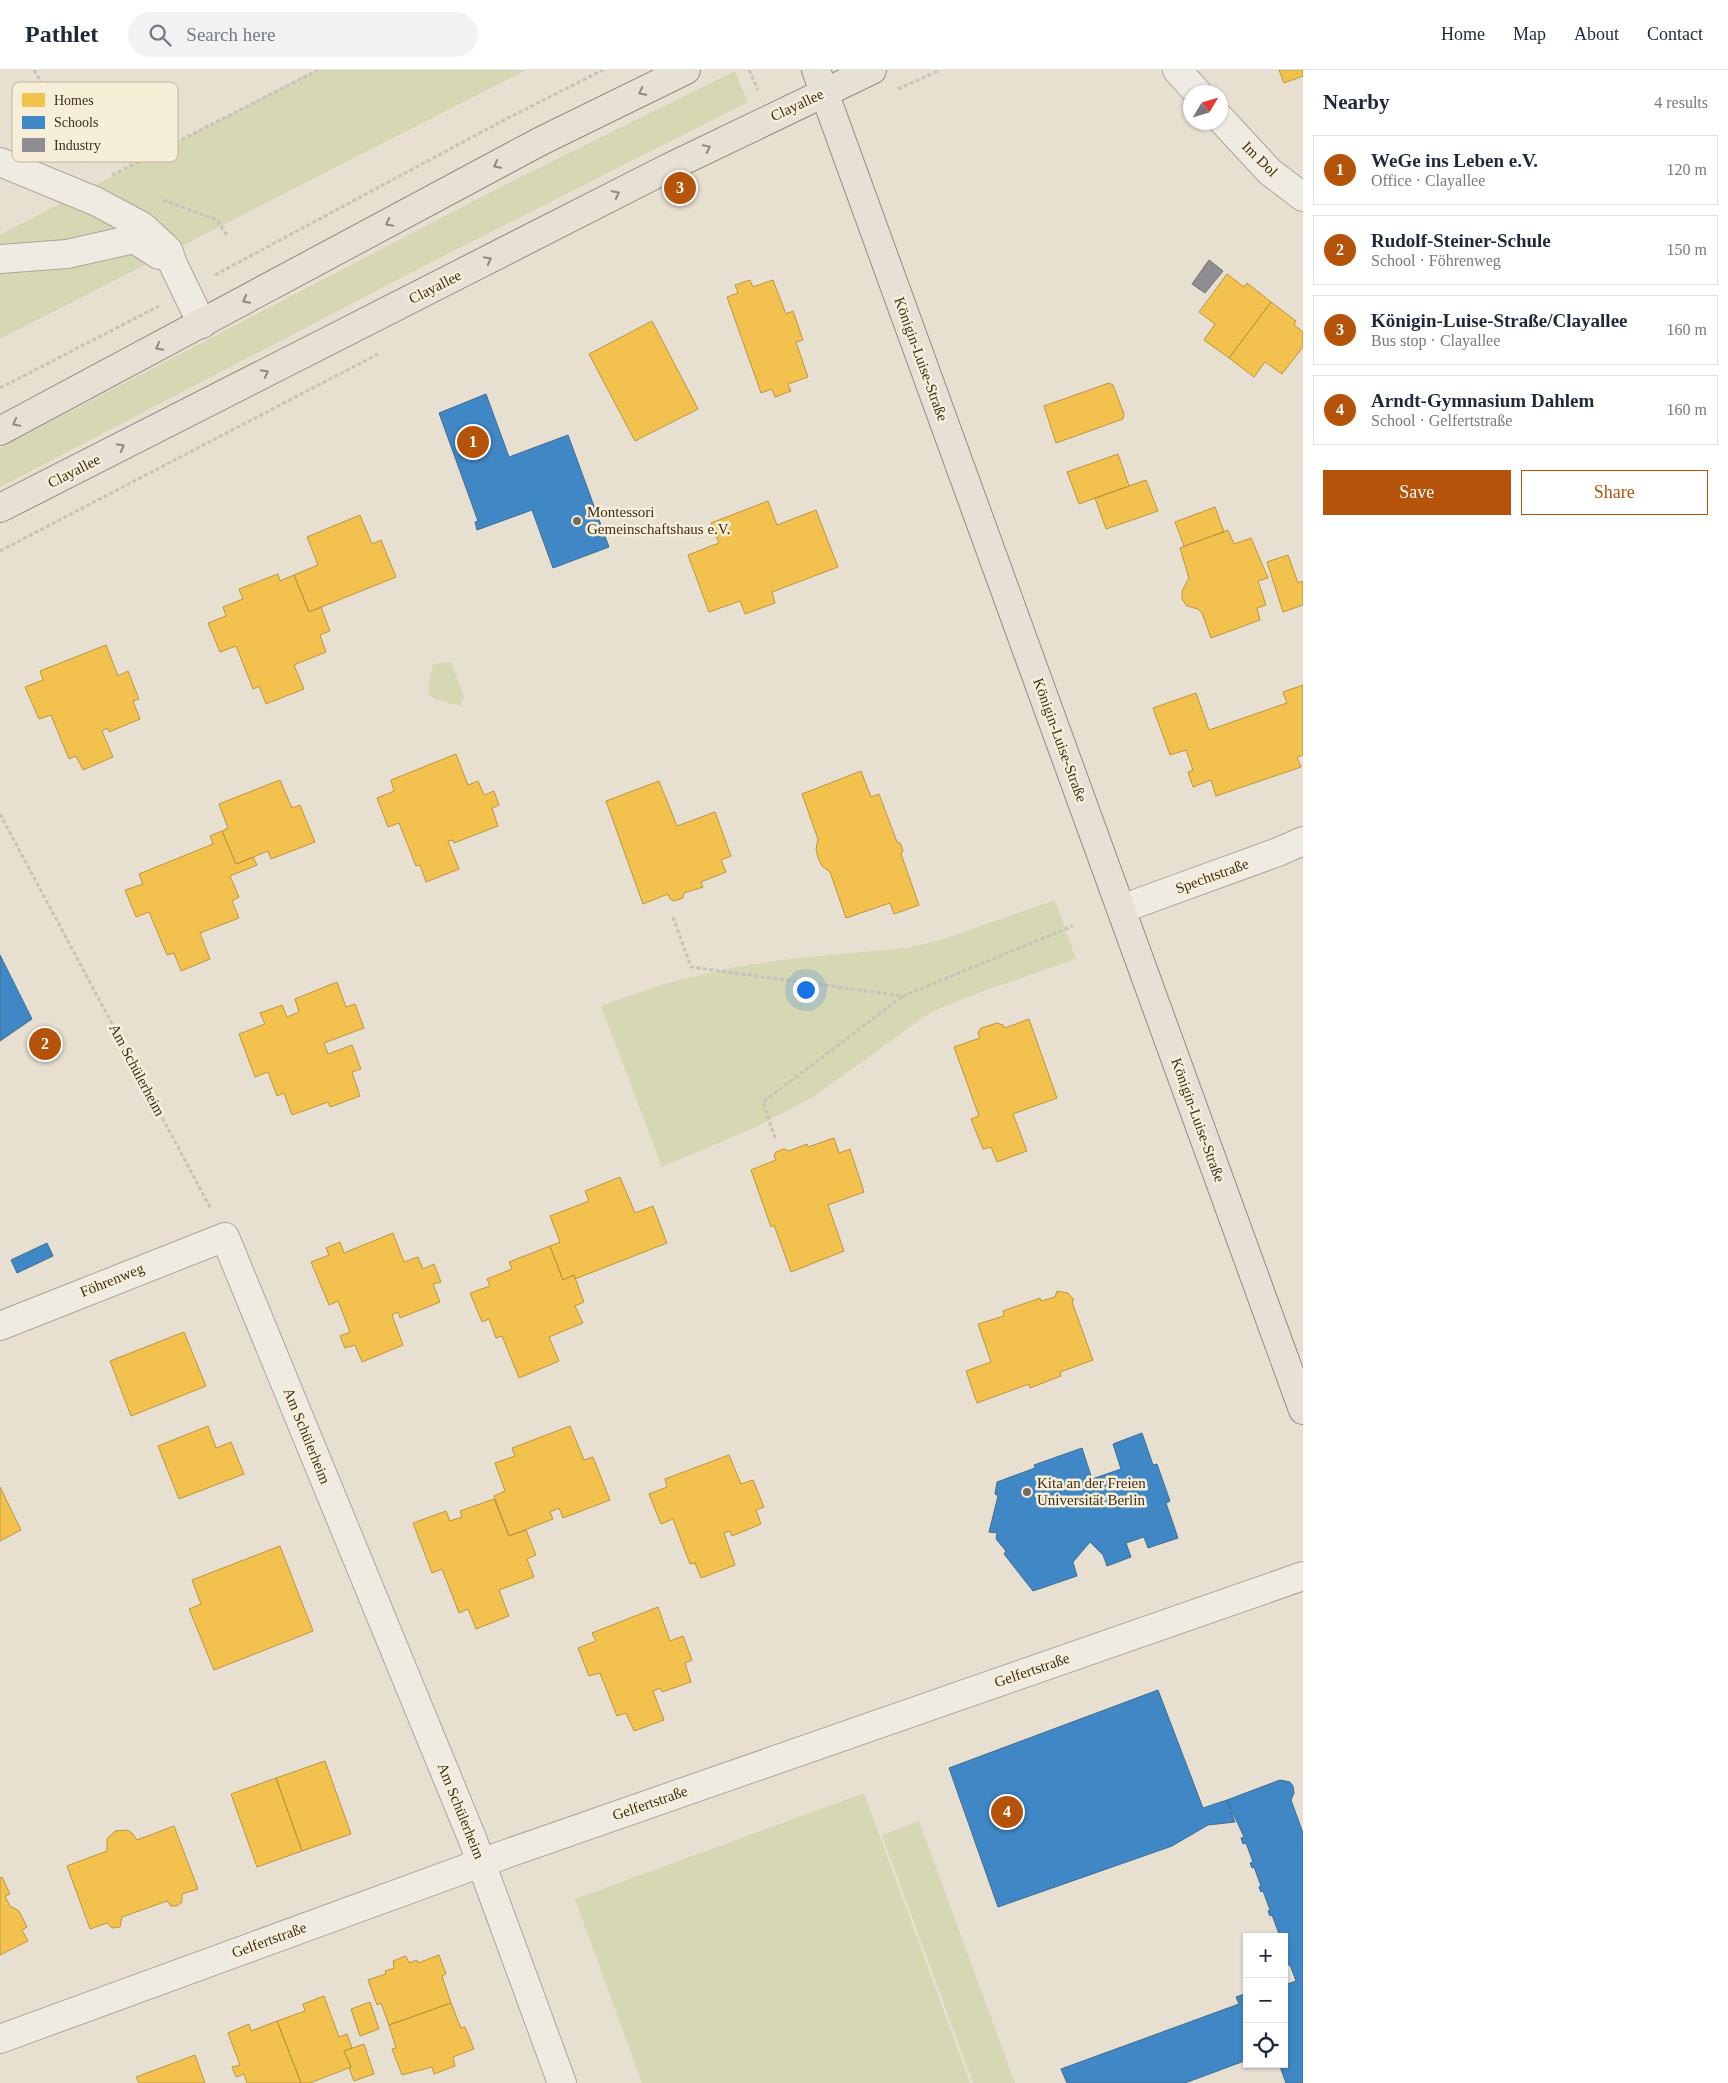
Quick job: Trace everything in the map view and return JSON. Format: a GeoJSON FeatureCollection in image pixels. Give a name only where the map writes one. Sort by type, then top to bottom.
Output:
{"type":"FeatureCollection","features":[{"type":"Feature","properties":{"kind":"main road"},"geometry":{"type":"LineString","coordinates":[[0,431],[541,141],[686,70]]}},
{"type":"Feature","properties":{"kind":"main road","name":"Clayallee"},"geometry":{"type":"LineString","coordinates":[[0,508],[668,168],[820,81],[872,70]]}},
{"type":"Feature","properties":{"kind":"main road","name":"Königin-Luise-Straße"},"geometry":{"type":"LineString","coordinates":[[820,81],[1303,1410]]}},
{"type":"Feature","properties":{"kind":"street"},"geometry":{"type":"LineString","coordinates":[[1177,70],[1191,85]]}},
{"type":"Feature","properties":{"kind":"street","name":"Im Dol"},"geometry":{"type":"LineString","coordinates":[[1228,127],[1270,172],[1303,197]]}},
{"type":"Feature","properties":{"kind":"street"},"geometry":{"type":"LineString","coordinates":[[0,162],[96,202],[142,226],[168,250],[185,291],[202,324]]}},
{"type":"Feature","properties":{"kind":"street"},"geometry":{"type":"LineString","coordinates":[[0,259],[67,254],[134,239],[173,264]]}},
{"type":"Feature","properties":{"kind":"street","name":"Spechtstraße"},"geometry":{"type":"LineString","coordinates":[[1122,909],[1278,852],[1303,841]]}},
{"type":"Feature","properties":{"kind":"street","name":"Föhrenweg"},"geometry":{"type":"LineString","coordinates":[[0,1326],[225,1237]]}},
{"type":"Feature","properties":{"kind":"street","name":"Am Schülerheim"},"geometry":{"type":"LineString","coordinates":[[225,1237],[481,1862],[562,2083]]}},
{"type":"Feature","properties":{"kind":"street","name":"Gelfertstraße"},"geometry":{"type":"LineString","coordinates":[[0,2039],[481,1862],[1303,1576]]}},
{"type":"Feature","properties":{"kind":"path"},"geometry":{"type":"LineString","coordinates":[[34,70],[41,82]]}},
{"type":"Feature","properties":{"kind":"path"},"geometry":{"type":"LineString","coordinates":[[178,141],[318,70]]}},
{"type":"Feature","properties":{"kind":"path"},"geometry":{"type":"LineString","coordinates":[[0,388],[489,128],[603,70]]}},
{"type":"Feature","properties":{"kind":"path"},"geometry":{"type":"LineString","coordinates":[[749,70],[760,95]]}},
{"type":"Feature","properties":{"kind":"path"},"geometry":{"type":"LineString","coordinates":[[919,79],[940,70]]}},
{"type":"Feature","properties":{"kind":"path"},"geometry":{"type":"LineString","coordinates":[[104,178],[136,162]]}},
{"type":"Feature","properties":{"kind":"path","name":"Am Schülerheim"},"geometry":{"type":"LineString","coordinates":[[0,814],[225,1237]]}},
{"type":"Feature","properties":{"kind":"path"},"geometry":{"type":"LineString","coordinates":[[673,917],[691,967],[903,996]]}},
{"type":"Feature","properties":{"kind":"path"},"geometry":{"type":"LineString","coordinates":[[775,1138],[764,1102],[903,996],[1073,926]]}},
{"type":"Feature","properties":{"kind":"green space"},"geometry":{"type":"Polygon","coordinates":[[[316,70],[526,70],[0,339],[0,235],[140,162],[178,162],[178,142],[316,70]]]}},
{"type":"Feature","properties":{"kind":"green space"},"geometry":{"type":"Polygon","coordinates":[[[735,71],[748,102],[451,252],[0,487],[0,448],[510,182],[735,71]]]}},
{"type":"Feature","properties":{"kind":"green space"},"geometry":{"type":"Polygon","coordinates":[[[451,662],[464,697],[461,706],[435,699],[429,695],[428,686],[433,664],[451,662]]]}},
{"type":"Feature","properties":{"kind":"green space"},"geometry":{"type":"Polygon","coordinates":[[[1055,900],[1076,959],[978,993],[931,1012],[813,1097],[756,1127],[662,1167],[601,1006],[664,984],[734,967],[798,958],[906,948],[941,940],[1055,900]]]}},
{"type":"Feature","properties":{"kind":"green space"},"geometry":{"type":"Polygon","coordinates":[[[864,1793],[970,2083],[642,2083],[575,1899],[864,1793]]]}},
{"type":"Feature","properties":{"kind":"green space"},"geometry":{"type":"Polygon","coordinates":[[[919,1821],[1015,2083],[973,2083],[882,1835],[919,1821]]]}},
{"type":"Feature","properties":{"kind":"building: Homes"},"geometry":{"type":"Polygon","coordinates":[[[1279,70],[1303,70],[1303,76],[1284,83],[1279,70]]]}},
{"type":"Feature","properties":{"kind":"building: Homes"},"geometry":{"type":"Polygon","coordinates":[[[1227,274],[1244,287],[1247,283],[1271,302],[1229,358],[1204,340],[1215,324],[1199,312],[1227,274]]]}},
{"type":"Feature","properties":{"kind":"building: Homes"},"geometry":{"type":"Polygon","coordinates":[[[750,280],[753,287],[773,280],[786,314],[793,311],[803,340],[796,342],[808,377],[788,384],[791,391],[775,397],[772,389],[761,393],[727,297],[738,293],[735,285],[750,280]]]}},
{"type":"Feature","properties":{"kind":"building: Homes"},"geometry":{"type":"Polygon","coordinates":[[[1271,302],[1296,321],[1294,325],[1303,332],[1303,347],[1282,374],[1265,362],[1254,377],[1229,358],[1271,302]]]}},
{"type":"Feature","properties":{"kind":"building: Homes"},"geometry":{"type":"Polygon","coordinates":[[[652,321],[698,409],[635,441],[589,354],[652,321]]]}},
{"type":"Feature","properties":{"kind":"building: Homes"},"geometry":{"type":"Polygon","coordinates":[[[1109,383],[1113,385],[1124,414],[1123,419],[1056,443],[1044,406],[1109,383]]]}},
{"type":"Feature","properties":{"kind":"building: Homes"},"geometry":{"type":"Polygon","coordinates":[[[1118,454],[1129,486],[1079,504],[1067,472],[1118,454]]]}},
{"type":"Feature","properties":{"kind":"building: Homes"},"geometry":{"type":"Polygon","coordinates":[[[1146,480],[1158,511],[1106,529],[1095,498],[1146,480]]]}},
{"type":"Feature","properties":{"kind":"building: Homes"},"geometry":{"type":"Polygon","coordinates":[[[768,501],[777,525],[816,510],[838,567],[772,592],[775,603],[745,614],[740,601],[709,612],[688,555],[719,543],[711,523],[768,501]]]}},
{"type":"Feature","properties":{"kind":"building: Homes"},"geometry":{"type":"Polygon","coordinates":[[[1215,507],[1224,532],[1184,546],[1175,522],[1215,507]]]}},
{"type":"Feature","properties":{"kind":"building: Homes"},"geometry":{"type":"Polygon","coordinates":[[[360,515],[372,544],[381,540],[396,577],[309,612],[294,575],[318,565],[307,537],[360,515]]]}},
{"type":"Feature","properties":{"kind":"building: Homes"},"geometry":{"type":"Polygon","coordinates":[[[1228,530],[1234,544],[1251,538],[1268,578],[1258,581],[1266,605],[1257,608],[1260,620],[1211,638],[1202,613],[1198,609],[1187,606],[1182,599],[1182,591],[1189,578],[1180,548],[1228,530]]]}},
{"type":"Feature","properties":{"kind":"building: Homes"},"geometry":{"type":"Polygon","coordinates":[[[1288,555],[1298,583],[1302,581],[1303,583],[1303,605],[1283,612],[1267,562],[1288,555]]]}},
{"type":"Feature","properties":{"kind":"building: Homes"},"geometry":{"type":"Polygon","coordinates":[[[278,574],[280,581],[294,575],[309,612],[321,607],[330,631],[320,635],[326,652],[294,665],[304,689],[266,704],[259,686],[253,689],[236,646],[220,652],[208,623],[226,616],[223,607],[243,599],[239,589],[278,574]]]}},
{"type":"Feature","properties":{"kind":"building: Homes"},"geometry":{"type":"Polygon","coordinates":[[[106,645],[118,676],[128,671],[139,699],[133,701],[140,719],[109,732],[107,728],[102,731],[113,757],[83,770],[76,756],[69,759],[51,715],[39,719],[25,687],[43,680],[40,671],[106,645]]]}},
{"type":"Feature","properties":{"kind":"building: Homes"},"geometry":{"type":"Polygon","coordinates":[[[1303,685],[1303,755],[1297,757],[1301,767],[1216,796],[1211,780],[1193,787],[1188,772],[1193,770],[1186,750],[1170,755],[1153,708],[1196,693],[1209,730],[1287,703],[1283,692],[1303,685]]]}},
{"type":"Feature","properties":{"kind":"building: Homes"},"geometry":{"type":"Polygon","coordinates":[[[456,754],[468,785],[478,781],[484,795],[494,791],[499,805],[492,808],[498,826],[454,843],[453,840],[448,841],[459,869],[426,882],[420,865],[416,866],[399,823],[388,827],[377,798],[394,791],[391,780],[456,754]]]}},
{"type":"Feature","properties":{"kind":"building: Homes"},"geometry":{"type":"Polygon","coordinates":[[[861,771],[871,797],[879,794],[897,842],[900,843],[903,851],[901,854],[919,905],[894,914],[890,903],[846,918],[830,872],[822,866],[818,858],[816,849],[818,839],[802,794],[861,771]]]}},
{"type":"Feature","properties":{"kind":"building: Homes"},"geometry":{"type":"Polygon","coordinates":[[[280,780],[292,808],[300,805],[315,842],[271,859],[268,851],[236,864],[222,831],[228,828],[219,804],[280,780]]]}},
{"type":"Feature","properties":{"kind":"building: Homes"},"geometry":{"type":"Polygon","coordinates":[[[659,781],[677,826],[715,812],[731,856],[721,860],[726,872],[701,882],[703,887],[684,893],[683,898],[674,901],[670,899],[668,894],[643,904],[606,801],[659,781]]]}},
{"type":"Feature","properties":{"kind":"building: Homes"},"geometry":{"type":"Polygon","coordinates":[[[222,831],[236,864],[253,857],[257,865],[230,876],[239,897],[232,901],[239,918],[200,933],[210,959],[181,971],[174,953],[167,955],[149,912],[136,917],[125,890],[143,884],[139,874],[213,844],[210,836],[222,831]]]}},
{"type":"Feature","properties":{"kind":"building: Homes"},"geometry":{"type":"Polygon","coordinates":[[[337,982],[346,1007],[355,1004],[364,1028],[324,1043],[328,1054],[352,1045],[361,1069],[352,1072],[360,1096],[330,1107],[328,1102],[292,1115],[284,1093],[277,1096],[268,1072],[255,1077],[239,1034],[265,1024],[260,1013],[282,1005],[287,1017],[299,1012],[295,999],[337,982]]]}},
{"type":"Feature","properties":{"kind":"building: Homes"},"geometry":{"type":"Polygon","coordinates":[[[1029,1019],[1057,1098],[1013,1114],[1027,1151],[997,1162],[991,1147],[983,1149],[971,1119],[979,1116],[954,1047],[980,1038],[978,1033],[981,1028],[997,1023],[1005,1028],[1029,1019]]]}},
{"type":"Feature","properties":{"kind":"building: Homes"},"geometry":{"type":"Polygon","coordinates":[[[834,1138],[839,1153],[850,1149],[864,1192],[828,1205],[844,1251],[791,1272],[774,1225],[771,1227],[751,1170],[776,1160],[774,1155],[776,1152],[784,1149],[789,1151],[807,1144],[808,1147],[834,1138]]]}},
{"type":"Feature","properties":{"kind":"building: Homes"},"geometry":{"type":"Polygon","coordinates":[[[620,1177],[635,1213],[653,1206],[667,1243],[575,1279],[574,1275],[563,1280],[550,1246],[560,1242],[550,1216],[589,1201],[585,1191],[620,1177]]]}},
{"type":"Feature","properties":{"kind":"building: Homes"},"geometry":{"type":"Polygon","coordinates":[[[393,1233],[404,1262],[418,1257],[423,1269],[434,1264],[441,1282],[433,1284],[440,1302],[400,1318],[398,1312],[392,1315],[403,1345],[362,1362],[355,1345],[345,1348],[340,1336],[350,1332],[338,1301],[329,1305],[311,1262],[329,1255],[326,1248],[340,1242],[344,1253],[393,1233]]]}},
{"type":"Feature","properties":{"kind":"building: Homes"},"geometry":{"type":"Polygon","coordinates":[[[550,1246],[563,1280],[574,1275],[584,1302],[575,1306],[583,1323],[549,1337],[559,1361],[519,1378],[502,1336],[496,1338],[489,1319],[482,1322],[470,1293],[490,1286],[487,1279],[512,1269],[509,1262],[550,1246]]]}},
{"type":"Feature","properties":{"kind":"building: Homes"},"geometry":{"type":"Polygon","coordinates":[[[1057,1291],[1068,1293],[1074,1300],[1072,1302],[1093,1360],[1060,1372],[1061,1376],[1030,1388],[1029,1384],[977,1403],[966,1371],[991,1362],[978,1324],[1004,1316],[1003,1311],[1040,1298],[1041,1301],[1055,1297],[1057,1291]]]}},
{"type":"Feature","properties":{"kind":"building: Homes"},"geometry":{"type":"Polygon","coordinates":[[[184,1332],[206,1386],[131,1416],[110,1361],[184,1332]]]}},
{"type":"Feature","properties":{"kind":"building: Homes"},"geometry":{"type":"Polygon","coordinates":[[[208,1426],[216,1448],[231,1442],[244,1474],[179,1499],[158,1446],[208,1426]]]}},
{"type":"Feature","properties":{"kind":"building: Homes"},"geometry":{"type":"Polygon","coordinates":[[[570,1426],[584,1460],[593,1457],[610,1500],[563,1518],[559,1508],[550,1512],[553,1519],[509,1536],[494,1496],[505,1491],[495,1463],[515,1456],[512,1448],[570,1426]]]}},
{"type":"Feature","properties":{"kind":"building: Homes"},"geometry":{"type":"Polygon","coordinates":[[[729,1455],[741,1484],[753,1480],[764,1507],[756,1510],[761,1524],[732,1536],[730,1531],[724,1533],[735,1565],[701,1578],[695,1563],[690,1564],[673,1519],[661,1524],[649,1494],[667,1487],[665,1479],[729,1455]]]}},
{"type":"Feature","properties":{"kind":"building: Homes"},"geometry":{"type":"Polygon","coordinates":[[[0,1487],[21,1530],[0,1541],[0,1487]]]}},
{"type":"Feature","properties":{"kind":"building: Homes"},"geometry":{"type":"Polygon","coordinates":[[[494,1499],[509,1536],[526,1530],[536,1555],[527,1559],[534,1577],[499,1590],[509,1616],[476,1629],[468,1609],[459,1613],[442,1569],[432,1573],[413,1523],[446,1511],[450,1521],[462,1517],[460,1511],[494,1499]]]}},
{"type":"Feature","properties":{"kind":"building: Homes"},"geometry":{"type":"Polygon","coordinates":[[[280,1546],[313,1631],[214,1670],[189,1609],[201,1604],[192,1580],[280,1546]]]}},
{"type":"Feature","properties":{"kind":"building: Homes"},"geometry":{"type":"Polygon","coordinates":[[[658,1607],[670,1641],[683,1636],[692,1660],[685,1663],[691,1682],[662,1692],[660,1688],[653,1691],[664,1720],[634,1731],[626,1713],[617,1716],[600,1673],[589,1676],[578,1648],[596,1641],[592,1633],[658,1607]]]}},
{"type":"Feature","properties":{"kind":"building: Homes"},"geometry":{"type":"Polygon","coordinates":[[[325,1761],[351,1834],[302,1851],[276,1778],[325,1761]]]}},
{"type":"Feature","properties":{"kind":"building: Homes"},"geometry":{"type":"Polygon","coordinates":[[[276,1778],[302,1851],[257,1867],[231,1794],[276,1778]]]}},
{"type":"Feature","properties":{"kind":"building: Homes"},"geometry":{"type":"Polygon","coordinates":[[[174,1826],[198,1889],[182,1894],[182,1902],[177,1906],[171,1906],[167,1901],[122,1917],[120,1927],[112,1928],[107,1923],[90,1929],[67,1866],[107,1851],[107,1839],[115,1831],[127,1830],[137,1840],[174,1826]]]}},
{"type":"Feature","properties":{"kind":"building: Homes"},"geometry":{"type":"Polygon","coordinates":[[[2,1877],[10,1894],[5,1896],[10,1906],[19,1911],[27,1927],[22,1930],[28,1941],[0,1955],[0,1878],[2,1877]]]}},
{"type":"Feature","properties":{"kind":"building: Homes"},"geometry":{"type":"Polygon","coordinates":[[[439,1955],[446,1974],[442,1976],[451,2003],[389,2025],[381,2003],[377,2005],[368,1980],[386,1974],[385,1971],[394,1968],[393,1961],[406,1956],[409,1963],[417,1960],[418,1963],[439,1955]]]}},
{"type":"Feature","properties":{"kind":"building: Homes"},"geometry":{"type":"Polygon","coordinates":[[[324,1996],[339,2037],[347,2034],[352,2048],[344,2051],[351,2067],[310,2083],[301,2083],[277,2021],[305,2011],[303,2004],[324,1996]]]}},
{"type":"Feature","properties":{"kind":"building: Homes"},"geometry":{"type":"Polygon","coordinates":[[[370,2002],[379,2029],[360,2036],[351,2009],[370,2002]]]}},
{"type":"Feature","properties":{"kind":"building: Homes"},"geometry":{"type":"Polygon","coordinates":[[[451,2003],[461,2028],[465,2027],[474,2049],[453,2057],[455,2066],[434,2074],[432,2067],[402,2075],[392,2049],[396,2048],[389,2025],[451,2003]]]}},
{"type":"Feature","properties":{"kind":"building: Homes"},"geometry":{"type":"Polygon","coordinates":[[[277,2021],[301,2083],[247,2083],[244,2074],[236,2077],[232,2067],[240,2065],[228,2033],[249,2024],[251,2031],[277,2021]]]}},
{"type":"Feature","properties":{"kind":"building: Homes"},"geometry":{"type":"Polygon","coordinates":[[[364,2044],[374,2074],[354,2081],[349,2068],[351,2067],[344,2051],[364,2044]]]}},
{"type":"Feature","properties":{"kind":"building: Homes"},"geometry":{"type":"Polygon","coordinates":[[[195,2055],[205,2083],[139,2083],[136,2077],[195,2055]]]}},
{"type":"Feature","properties":{"kind":"building: Schools"},"geometry":{"type":"Polygon","coordinates":[[[486,394],[509,457],[568,435],[609,547],[553,568],[532,510],[477,530],[475,522],[478,521],[439,413],[486,394]]]}},
{"type":"Feature","properties":{"kind":"building: Schools"},"geometry":{"type":"Polygon","coordinates":[[[0,955],[32,1019],[0,1041],[0,955]]]}},
{"type":"Feature","properties":{"kind":"building: Schools"},"geometry":{"type":"Polygon","coordinates":[[[47,1243],[53,1256],[17,1273],[11,1260],[47,1243]]]}},
{"type":"Feature","properties":{"kind":"building: Schools"},"geometry":{"type":"Polygon","coordinates":[[[1142,1433],[1153,1465],[1157,1464],[1170,1501],[1166,1503],[1178,1538],[1148,1548],[1144,1537],[1126,1543],[1131,1557],[1107,1566],[1103,1555],[1090,1542],[1073,1562],[1077,1576],[1033,1591],[1004,1554],[1006,1551],[996,1539],[997,1533],[989,1532],[998,1496],[995,1494],[997,1482],[1035,1468],[1034,1465],[1082,1448],[1092,1479],[1121,1469],[1113,1444],[1142,1433]]]}},
{"type":"Feature","properties":{"kind":"building: Schools"},"geometry":{"type":"Polygon","coordinates":[[[1158,1690],[1203,1808],[1227,1800],[1235,1822],[1208,1825],[1172,1846],[998,1907],[949,1768],[1158,1690]]]}},
{"type":"Feature","properties":{"kind":"building: Schools"},"geometry":{"type":"Polygon","coordinates":[[[1280,1780],[1290,1782],[1293,1786],[1294,1793],[1291,1800],[1303,1833],[1303,2083],[1286,2083],[1280,2068],[1288,2068],[1288,1984],[1296,1981],[1290,1965],[1288,1965],[1288,1933],[1279,1933],[1272,1915],[1270,1916],[1268,1911],[1270,1910],[1263,1891],[1261,1892],[1259,1887],[1261,1886],[1254,1867],[1252,1868],[1250,1863],[1253,1862],[1246,1843],[1243,1844],[1241,1838],[1244,1837],[1227,1800],[1280,1780]]]}},
{"type":"Feature","properties":{"kind":"building: Schools"},"geometry":{"type":"Polygon","coordinates":[[[1243,1994],[1243,2061],[1185,2083],[1067,2083],[1061,2069],[1239,2004],[1236,1997],[1243,1994]]]}},
{"type":"Feature","properties":{"kind":"building: Industry"},"geometry":{"type":"Polygon","coordinates":[[[1209,260],[1223,271],[1205,293],[1192,284],[1209,260]]]}},
{"type":"Feature","properties":{"kind":"place","name":"Königin-Luise-Straße/Clayallee"},"geometry":{"type":"Point","coordinates":[680,188]}},
{"type":"Feature","properties":{"kind":"place","name":"WeGe ins Leben e.V."},"geometry":{"type":"Point","coordinates":[473,442]}},
{"type":"Feature","properties":{"kind":"place","name":"Montessori Gemeinschaftshaus e.V."},"geometry":{"type":"Point","coordinates":[577,521]}},
{"type":"Feature","properties":{"kind":"place","name":"Rudolf-Steiner-Schule"},"geometry":{"type":"Point","coordinates":[45,1044]}},
{"type":"Feature","properties":{"kind":"place","name":"Kita an der Freien Universität Berlin"},"geometry":{"type":"Point","coordinates":[1027,1492]}},
{"type":"Feature","properties":{"kind":"place","name":"Arndt-Gymnasium Dahlem"},"geometry":{"type":"Point","coordinates":[1007,1812]}}]}
